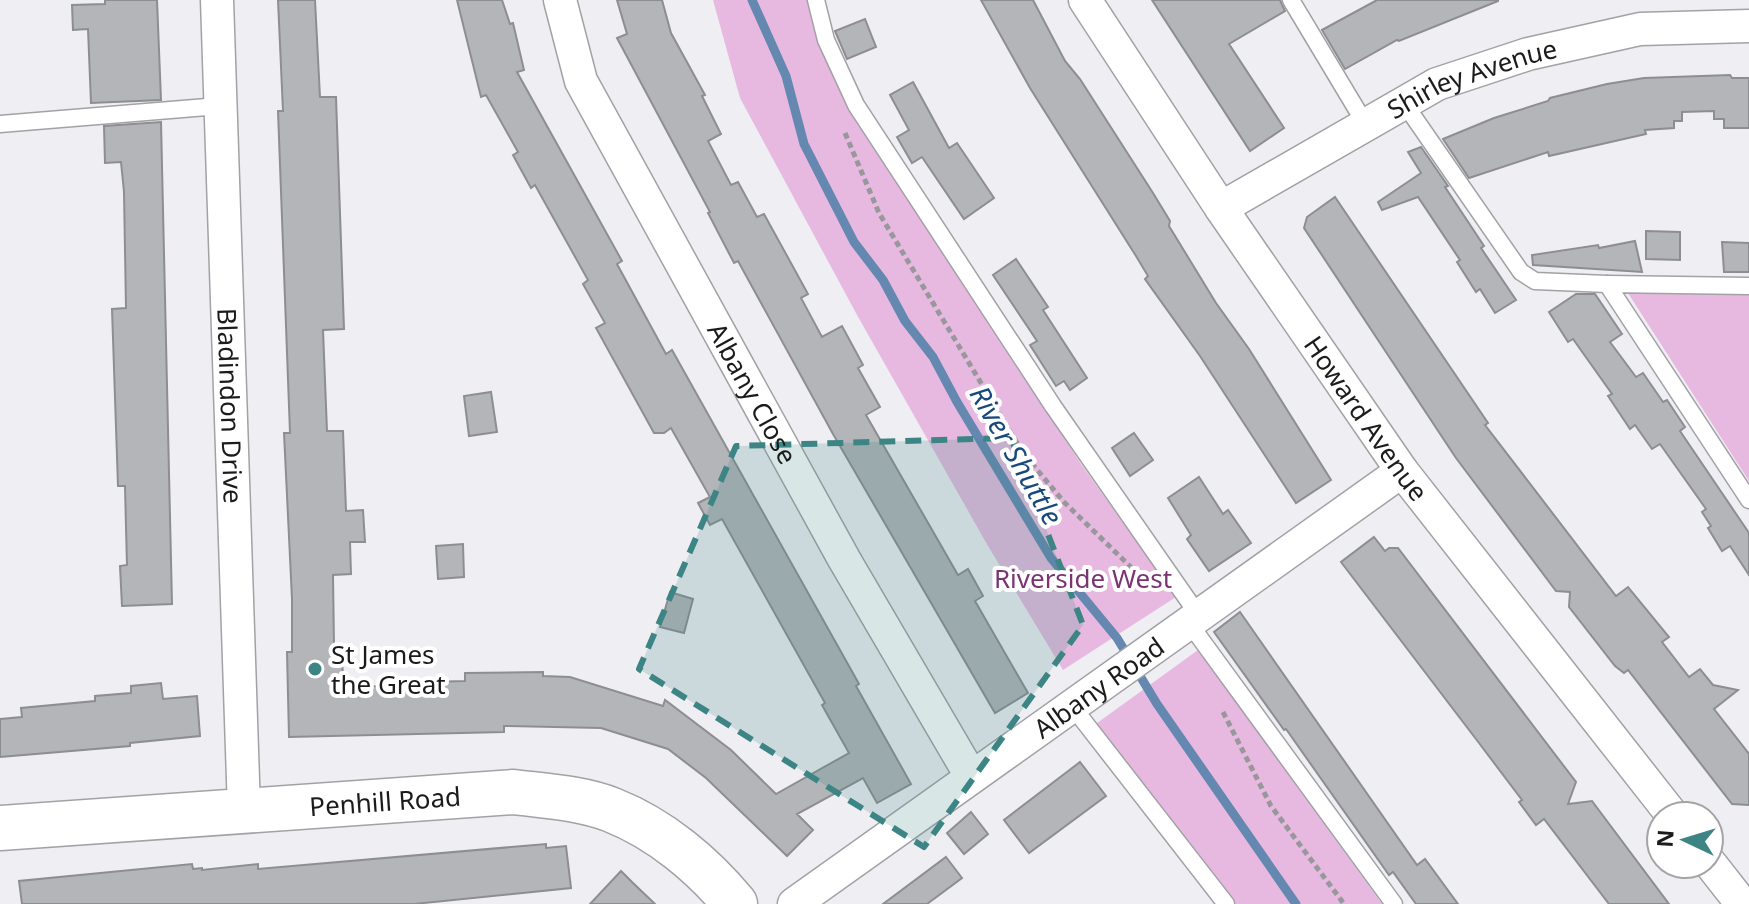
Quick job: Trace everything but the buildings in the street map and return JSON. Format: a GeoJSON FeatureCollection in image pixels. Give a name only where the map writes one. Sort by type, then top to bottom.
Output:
{"type":"FeatureCollection","features":[{"type":"Feature","properties":{"kind":"main road","name":"Penhill Road"},"geometry":{"type":"LineString","coordinates":[[0,828],[514,792],[611,809],[654,831],[692,860],[735,904]]}},
{"type":"Feature","properties":{"kind":"street","name":"Bladindon Drive"},"geometry":{"type":"LineString","coordinates":[[217,0],[244,810]]}},
{"type":"Feature","properties":{"kind":"street","name":"Albany Close"},"geometry":{"type":"LineString","coordinates":[[560,0],[581,81],[844,559],[971,776]]}},
{"type":"Feature","properties":{"kind":"street","name":"Howard Avenue"},"geometry":{"type":"LineString","coordinates":[[1085,0],[1221,208],[1402,471],[1660,800]]}},
{"type":"Feature","properties":{"kind":"street","name":"Shirley Avenue"},"geometry":{"type":"LineString","coordinates":[[1221,208],[1437,84],[1528,54],[1640,29],[1749,26]]}},
{"type":"Feature","properties":{"kind":"street","name":"Albany Road"},"geometry":{"type":"LineString","coordinates":[[794,904],[1402,471]]}},
{"type":"Feature","properties":{"kind":"street"},"geometry":{"type":"LineString","coordinates":[[1723,880],[1742,904]]}},
{"type":"Feature","properties":{"kind":"lane"},"geometry":{"type":"LineString","coordinates":[[816,0],[826,40],[856,105],[1053,406],[1186,594],[1194,620],[1394,904]]}},
{"type":"Feature","properties":{"kind":"lane"},"geometry":{"type":"LineString","coordinates":[[1291,0],[1366,125]]}},
{"type":"Feature","properties":{"kind":"lane"},"geometry":{"type":"LineString","coordinates":[[1404,103],[1521,272],[1535,281],[1749,286]]}},
{"type":"Feature","properties":{"kind":"lane"},"geometry":{"type":"LineString","coordinates":[[0,124],[219,106]]}},
{"type":"Feature","properties":{"kind":"lane"},"geometry":{"type":"LineString","coordinates":[[1607,284],[1749,500]]}},
{"type":"Feature","properties":{"kind":"lane"},"geometry":{"type":"LineString","coordinates":[[1072,706],[1226,904]]}},
{"type":"Feature","properties":{"kind":"path"},"geometry":{"type":"LineString","coordinates":[[843,127],[879,213],[1023,453],[1064,502],[1147,582]]}},
{"type":"Feature","properties":{"kind":"path"},"geometry":{"type":"LineString","coordinates":[[1222,709],[1271,806],[1344,904]]}},
{"type":"Feature","properties":{"kind":"highlighted area"},"geometry":{"type":"Polygon","coordinates":[[[1011,438],[1083,625],[924,847],[639,669],[736,446],[1011,438]]]}},
{"type":"Feature","properties":{"kind":"green space","name":"Riverside West"},"geometry":{"type":"Polygon","coordinates":[[[713,0],[807,0],[827,61],[852,115],[1081,464],[1176,597],[1063,670],[988,546],[857,315],[740,98],[713,0]]]}},
{"type":"Feature","properties":{"kind":"green space"},"geometry":{"type":"Polygon","coordinates":[[[1626,290],[1749,294],[1749,481],[1626,290]]]}},
{"type":"Feature","properties":{"kind":"green space"},"geometry":{"type":"Polygon","coordinates":[[[1198,650],[1382,904],[1229,904],[1093,726],[1198,650]]]}},
{"type":"Feature","properties":{"kind":"waterway","name":"River Shuttle"},"geometry":{"type":"LineString","coordinates":[[752,0],[786,76],[804,144],[854,242],[883,280],[905,321],[933,357],[1051,558],[1117,638],[1157,704],[1296,904]]}},
{"type":"Feature","properties":{"kind":"place","name":"St James the Great"},"geometry":{"type":"Point","coordinates":[315,669]}}]}
